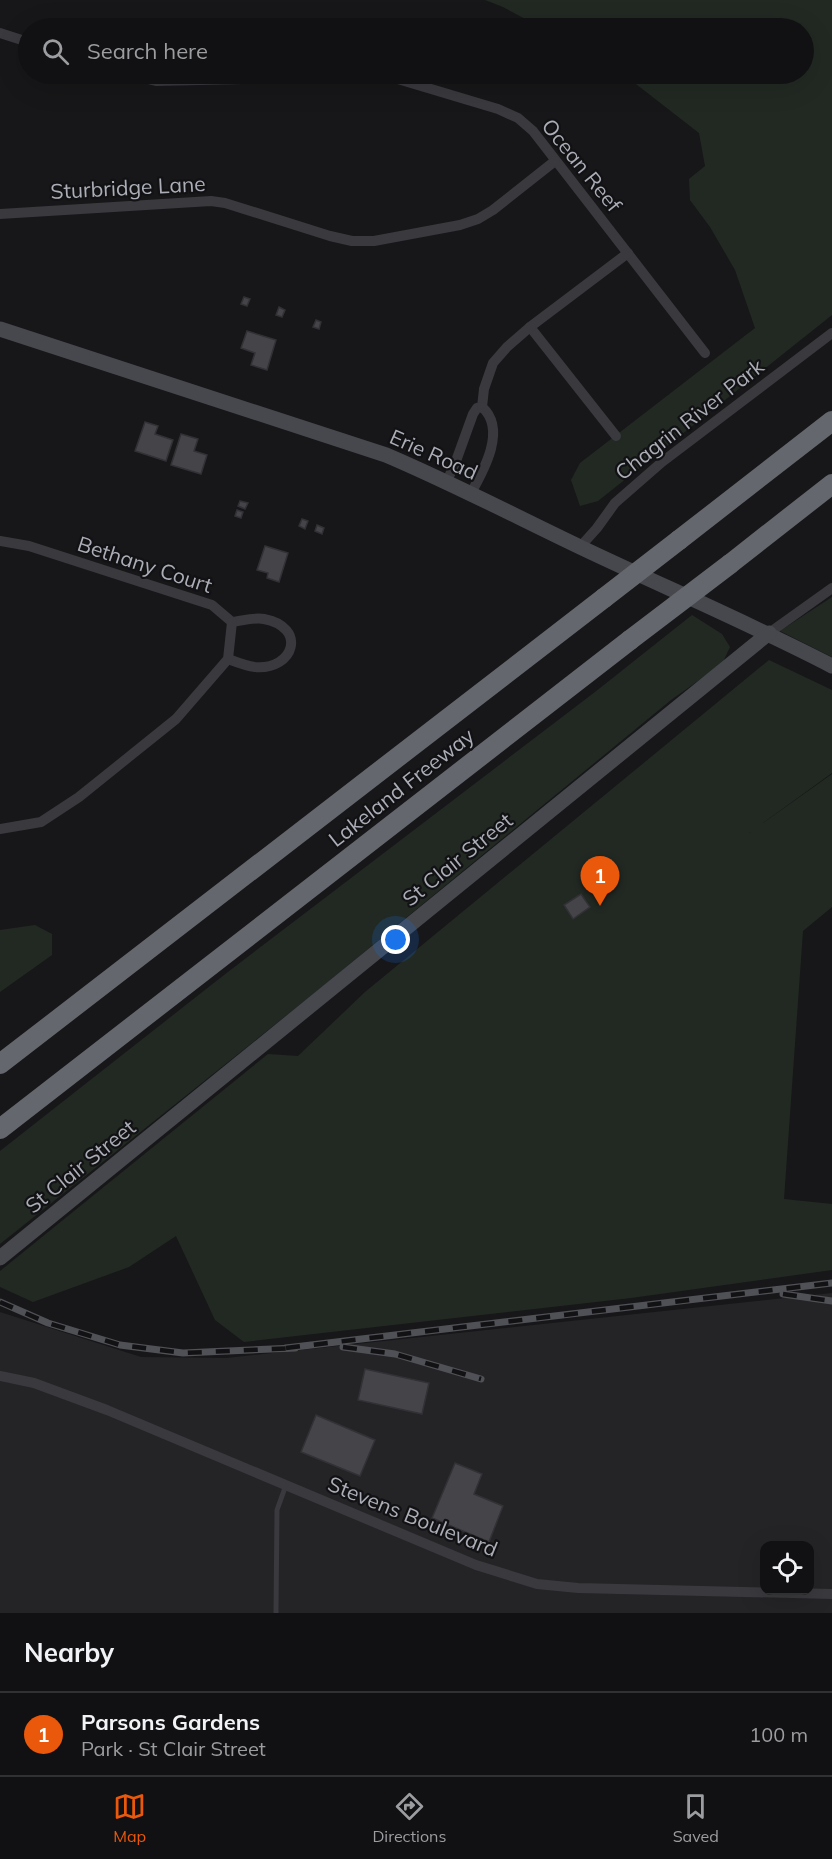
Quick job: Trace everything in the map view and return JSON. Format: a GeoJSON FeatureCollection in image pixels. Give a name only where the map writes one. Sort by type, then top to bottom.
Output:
{"type":"FeatureCollection","features":[{"type":"Feature","properties":{"kind":"highway","name":"Lakeland Freeway"},"geometry":{"type":"LineString","coordinates":[[0,1064],[832,421]]}},
{"type":"Feature","properties":{"kind":"highway","name":"Lakeland Freeway"},"geometry":{"type":"LineString","coordinates":[[0,1130],[832,484]]}},
{"type":"Feature","properties":{"kind":"street"},"geometry":{"type":"LineString","coordinates":[[0,33],[18,39]]}},
{"type":"Feature","properties":{"kind":"street","name":"Ocean Reef"},"geometry":{"type":"LineString","coordinates":[[414,84],[498,109],[518,118],[533,131],[705,352]]}},
{"type":"Feature","properties":{"kind":"street","name":"Sturbridge Lane"},"geometry":{"type":"LineString","coordinates":[[0,214],[211,201],[225,203],[330,236],[352,241],[374,241],[460,225],[478,219],[493,210],[555,161]]}},
{"type":"Feature","properties":{"kind":"street"},"geometry":{"type":"LineString","coordinates":[[482,406],[484,389],[494,363],[507,347],[628,253]]}},
{"type":"Feature","properties":{"kind":"street"},"geometry":{"type":"LineString","coordinates":[[530,327],[616,436]]}},
{"type":"Feature","properties":{"kind":"street","name":"Erie Road"},"geometry":{"type":"LineString","coordinates":[[0,329],[386,455],[447,481],[580,547],[769,633],[832,666]]}},
{"type":"Feature","properties":{"kind":"street","name":"Chagrin River Park"},"geometry":{"type":"LineString","coordinates":[[580,547],[615,503],[662,462],[832,333]]}},
{"type":"Feature","properties":{"kind":"street"},"geometry":{"type":"LineString","coordinates":[[447,481],[473,414],[477,408],[482,406]]}},
{"type":"Feature","properties":{"kind":"street"},"geometry":{"type":"LineString","coordinates":[[471,493],[482,473],[490,450],[493,430],[492,419],[482,406]]}},
{"type":"Feature","properties":{"kind":"street","name":"Bethany Court"},"geometry":{"type":"LineString","coordinates":[[0,541],[29,546],[212,605],[232,622]]}},
{"type":"Feature","properties":{"kind":"street","name":"St Clair Street"},"geometry":{"type":"LineString","coordinates":[[0,1258],[769,633],[832,588]]}},
{"type":"Feature","properties":{"kind":"street"},"geometry":{"type":"LineString","coordinates":[[0,829],[41,822],[79,797],[176,719],[228,659],[232,622],[262,618],[276,622],[289,631],[292,640],[290,653],[281,662],[271,666],[254,667],[228,659]]}},
{"type":"Feature","properties":{"kind":"street","name":"Stevens Boulevard"},"geometry":{"type":"LineString","coordinates":[[0,1376],[34,1383],[107,1410],[476,1565],[537,1584],[578,1588],[832,1594]]}},
{"type":"Feature","properties":{"kind":"lane"},"geometry":{"type":"LineString","coordinates":[[276,1613],[278,1510],[286,1485]]}},
{"type":"Feature","properties":{"kind":"shaded area"},"geometry":{"type":"Polygon","coordinates":[[[485,0],[832,0],[832,315],[598,501],[580,506],[571,480],[580,463],[755,328],[735,270],[710,227],[690,200],[689,179],[705,166],[699,133],[636,84],[814,84],[814,18],[523,18],[485,0]]]}},
{"type":"Feature","properties":{"kind":"shaded area"},"geometry":{"type":"Polygon","coordinates":[[[832,597],[832,657],[780,631],[832,597]]]}},
{"type":"Feature","properties":{"kind":"shaded area"},"geometry":{"type":"Polygon","coordinates":[[[692,615],[722,634],[730,647],[722,664],[671,700],[317,991],[0,1244],[0,1151],[224,975],[595,692],[692,615]]]}},
{"type":"Feature","properties":{"kind":"shaded area"},"geometry":{"type":"Polygon","coordinates":[[[769,660],[832,690],[832,773],[749,833],[832,774],[832,907],[803,931],[784,1199],[832,1204],[832,1270],[631,1298],[244,1342],[215,1320],[176,1236],[129,1267],[33,1302],[0,1287],[0,1271],[268,1054],[298,1056],[365,992],[769,660]]]}},
{"type":"Feature","properties":{"kind":"shaded area"},"geometry":{"type":"Polygon","coordinates":[[[35,925],[52,934],[52,955],[0,992],[0,930],[35,925]]]}},
{"type":"Feature","properties":{"kind":"shaded area"},"geometry":{"type":"Polygon","coordinates":[[[832,1293],[832,1613],[0,1613],[0,1312],[141,1357],[226,1358],[832,1293]]]}},
{"type":"Feature","properties":{"kind":"building"},"geometry":{"type":"Polygon","coordinates":[[[244,297],[250,299],[247,306],[241,304],[244,297]]]}},
{"type":"Feature","properties":{"kind":"building"},"geometry":{"type":"Polygon","coordinates":[[[279,307],[285,310],[282,317],[276,315],[279,307]]]}},
{"type":"Feature","properties":{"kind":"building"},"geometry":{"type":"Polygon","coordinates":[[[316,320],[321,322],[319,329],[313,327],[316,320]]]}},
{"type":"Feature","properties":{"kind":"building"},"geometry":{"type":"Polygon","coordinates":[[[247,331],[276,340],[267,370],[251,365],[255,353],[241,348],[247,331]]]}},
{"type":"Feature","properties":{"kind":"building"},"geometry":{"type":"Polygon","coordinates":[[[145,422],[158,426],[155,434],[173,440],[166,461],[135,451],[145,422]]]}},
{"type":"Feature","properties":{"kind":"building"},"geometry":{"type":"Polygon","coordinates":[[[181,434],[198,439],[194,451],[207,455],[201,474],[171,465],[181,434]]]}},
{"type":"Feature","properties":{"kind":"building"},"geometry":{"type":"Polygon","coordinates":[[[240,501],[248,503],[245,509],[238,506],[240,501]]]}},
{"type":"Feature","properties":{"kind":"building"},"geometry":{"type":"Polygon","coordinates":[[[237,510],[243,512],[241,518],[235,516],[237,510]]]}},
{"type":"Feature","properties":{"kind":"building"},"geometry":{"type":"Polygon","coordinates":[[[302,519],[308,521],[305,529],[299,526],[302,519]]]}},
{"type":"Feature","properties":{"kind":"building"},"geometry":{"type":"Polygon","coordinates":[[[317,525],[324,528],[322,534],[315,531],[317,525]]]}},
{"type":"Feature","properties":{"kind":"building"},"geometry":{"type":"Polygon","coordinates":[[[265,546],[288,553],[279,582],[267,578],[268,573],[257,570],[265,546]]]}},
{"type":"Feature","properties":{"kind":"building"},"geometry":{"type":"Polygon","coordinates":[[[581,894],[590,907],[573,919],[564,905],[581,894]]]}},
{"type":"Feature","properties":{"kind":"building"},"geometry":{"type":"Polygon","coordinates":[[[365,1369],[429,1383],[422,1414],[358,1400],[365,1369]]]}},
{"type":"Feature","properties":{"kind":"building"},"geometry":{"type":"Polygon","coordinates":[[[316,1415],[375,1440],[360,1476],[301,1452],[316,1415]]]}},
{"type":"Feature","properties":{"kind":"building"},"geometry":{"type":"Polygon","coordinates":[[[455,1463],[482,1474],[474,1494],[503,1506],[489,1542],[432,1518],[455,1463]]]}},
{"type":"Feature","properties":{"kind":"railway"},"geometry":{"type":"LineString","coordinates":[[286,1348],[832,1283]]}},
{"type":"Feature","properties":{"kind":"railway"},"geometry":{"type":"LineString","coordinates":[[783,1294],[832,1301]]}},
{"type":"Feature","properties":{"kind":"railway"},"geometry":{"type":"LineString","coordinates":[[0,1302],[48,1323],[120,1345],[183,1353],[295,1348]]}},
{"type":"Feature","properties":{"kind":"railway"},"geometry":{"type":"LineString","coordinates":[[343,1347],[395,1354],[481,1379]]}},
{"type":"Feature","properties":{"kind":"place","name":"Parsons Gardens"},"geometry":{"type":"Point","coordinates":[600,906]}}]}
